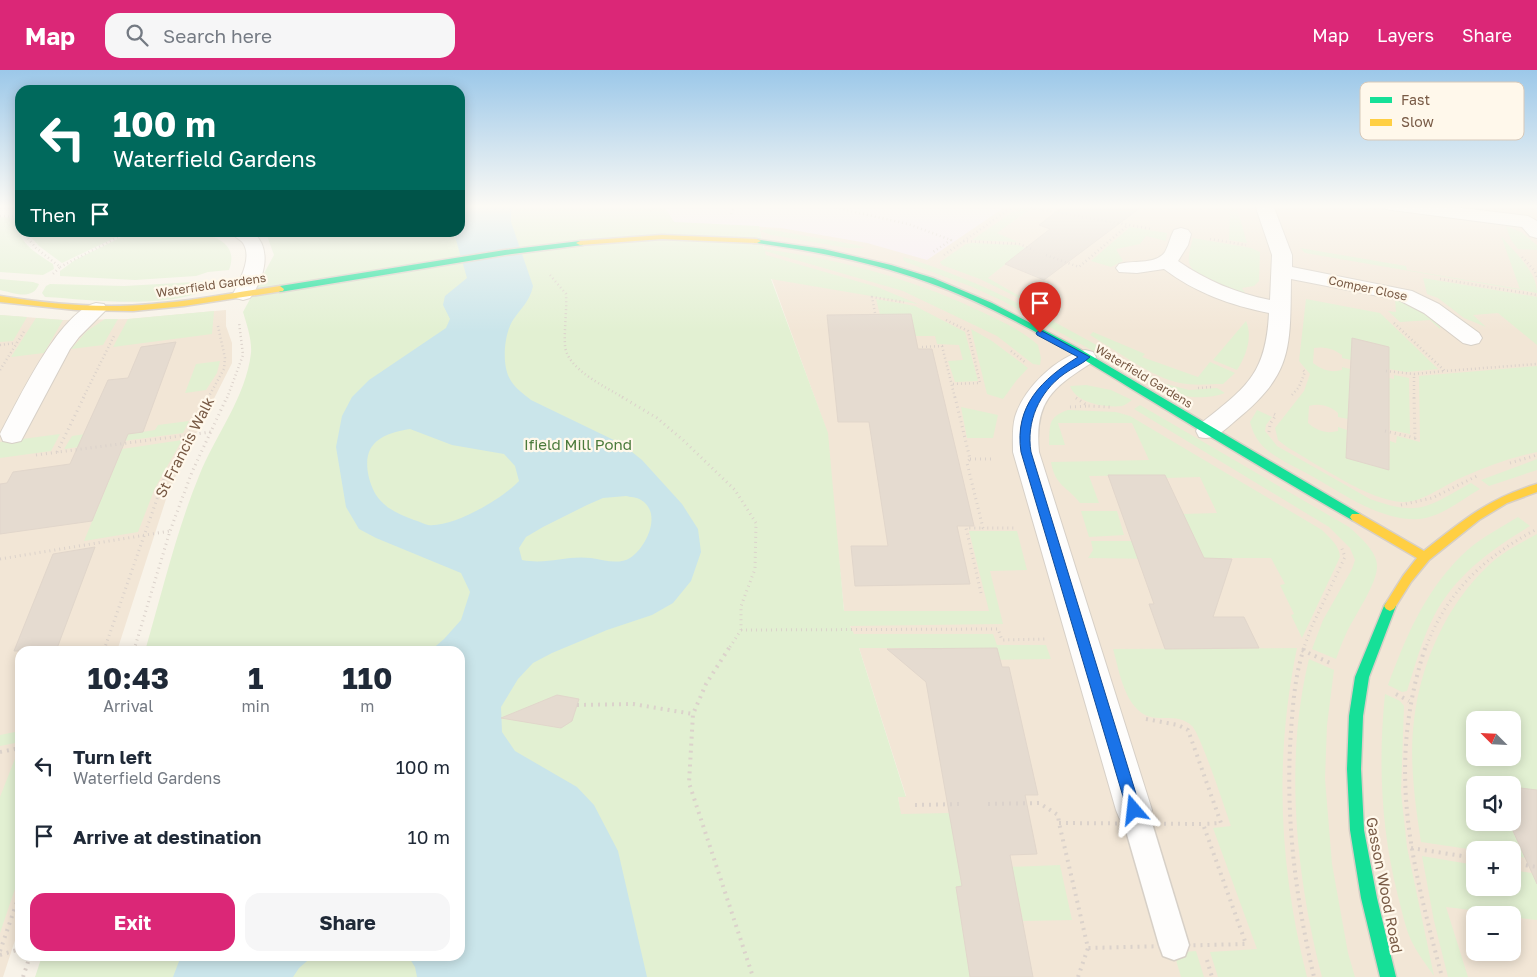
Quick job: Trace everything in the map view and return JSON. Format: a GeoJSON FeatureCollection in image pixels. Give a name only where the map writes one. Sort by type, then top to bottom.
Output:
{"type":"FeatureCollection","features":[{"type":"Feature","properties":{"kind":"street"},"geometry":{"type":"LineString","coordinates":[[242,294],[256,260],[253,247]]}},
{"type":"Feature","properties":{"kind":"street","name":"Waterfield Gardens"},"geometry":{"type":"LineString","coordinates":[[0,299],[57,307],[96,309],[172,305],[366,278],[553,247]]}},
{"type":"Feature","properties":{"kind":"street","name":"Waterfield Gardens"},"geometry":{"type":"LineString","coordinates":[[800,247],[873,262],[931,280],[986,304],[1085,357],[1208,431],[1426,557]]}},
{"type":"Feature","properties":{"kind":"street"},"geometry":{"type":"LineString","coordinates":[[1126,268],[1145,267],[1167,262],[1174,256],[1177,247]]}},
{"type":"Feature","properties":{"kind":"street"},"geometry":{"type":"LineString","coordinates":[[1208,431],[1246,400],[1263,381],[1273,361],[1279,338],[1283,271],[1282,255],[1279,247]]}},
{"type":"Feature","properties":{"kind":"street"},"geometry":{"type":"LineString","coordinates":[[1167,262],[1188,278],[1220,294],[1280,309]]}},
{"type":"Feature","properties":{"kind":"street","name":"Comper Close"},"geometry":{"type":"LineString","coordinates":[[1283,271],[1406,295],[1424,302],[1437,310],[1471,338]]}},
{"type":"Feature","properties":{"kind":"street"},"geometry":{"type":"LineString","coordinates":[[12,435],[59,349],[71,332],[96,309]]}},
{"type":"Feature","properties":{"kind":"street"},"geometry":{"type":"LineString","coordinates":[[1085,357],[1050,380],[1032,405],[1025,425],[1024,438],[1026,452],[1134,810]]}},
{"type":"Feature","properties":{"kind":"street","name":"Gasson Wood Road"},"geometry":{"type":"LineString","coordinates":[[1388,977],[1369,898],[1357,830],[1354,769],[1356,716],[1362,677],[1390,608],[1407,579],[1426,557],[1475,517],[1503,500],[1537,488]]}},
{"type":"Feature","properties":{"kind":"lane"},"geometry":{"type":"LineString","coordinates":[[1134,810],[1174,945]]}},
{"type":"Feature","properties":{"kind":"path"},"geometry":{"type":"LineString","coordinates":[[60,267],[98,247]]}},
{"type":"Feature","properties":{"kind":"path"},"geometry":{"type":"LineString","coordinates":[[940,258],[954,247]]}},
{"type":"Feature","properties":{"kind":"path"},"geometry":{"type":"LineString","coordinates":[[1027,247],[1034,250]]}},
{"type":"Feature","properties":{"kind":"path"},"geometry":{"type":"LineString","coordinates":[[1046,255],[1079,267],[1102,247]]}},
{"type":"Feature","properties":{"kind":"path"},"geometry":{"type":"LineString","coordinates":[[539,249],[540,266],[556,280],[566,294],[565,347],[572,362],[586,375],[657,418],[683,440],[735,490],[756,523],[755,569],[741,606],[741,630],[706,684],[693,714],[689,783],[753,977]]}},
{"type":"Feature","properties":{"kind":"path"},"geometry":{"type":"LineString","coordinates":[[136,646],[170,532],[192,472],[244,355],[236,309],[242,294]]}},
{"type":"Feature","properties":{"kind":"path"},"geometry":{"type":"LineString","coordinates":[[875,313],[872,296],[908,303]]}},
{"type":"Feature","properties":{"kind":"path","name":"St Francis Walk"},"geometry":{"type":"LineString","coordinates":[[105,646],[164,479],[224,369],[225,358],[217,323],[220,298]]}},
{"type":"Feature","properties":{"kind":"path"},"geometry":{"type":"LineString","coordinates":[[56,453],[128,308]]}},
{"type":"Feature","properties":{"kind":"path"},"geometry":{"type":"LineString","coordinates":[[942,318],[968,331],[980,383],[951,384]]}},
{"type":"Feature","properties":{"kind":"path"},"geometry":{"type":"LineString","coordinates":[[1387,318],[1445,371]]}},
{"type":"Feature","properties":{"kind":"path"},"geometry":{"type":"LineString","coordinates":[[0,345],[16,343]]}},
{"type":"Feature","properties":{"kind":"path"},"geometry":{"type":"LineString","coordinates":[[922,346],[942,346],[970,459],[968,463],[983,528]]}},
{"type":"Feature","properties":{"kind":"path"},"geometry":{"type":"LineString","coordinates":[[1007,348],[1088,406]]}},
{"type":"Feature","properties":{"kind":"path"},"geometry":{"type":"LineString","coordinates":[[1386,371],[1414,374],[1537,364]]}},
{"type":"Feature","properties":{"kind":"path"},"geometry":{"type":"LineString","coordinates":[[1288,401],[1299,387],[1305,372],[1300,367]]}},
{"type":"Feature","properties":{"kind":"path"},"geometry":{"type":"LineString","coordinates":[[1385,431],[1415,438],[1414,374]]}},
{"type":"Feature","properties":{"kind":"path"},"geometry":{"type":"LineString","coordinates":[[1066,408],[1088,406],[1124,408],[1146,394]]}},
{"type":"Feature","properties":{"kind":"path"},"geometry":{"type":"LineString","coordinates":[[1276,415],[1282,408]]}},
{"type":"Feature","properties":{"kind":"path"},"geometry":{"type":"LineString","coordinates":[[28,456],[211,432]]}},
{"type":"Feature","properties":{"kind":"path"},"geometry":{"type":"LineString","coordinates":[[981,593],[966,528],[1049,528]]}},
{"type":"Feature","properties":{"kind":"path"},"geometry":{"type":"LineString","coordinates":[[1442,977],[1411,848],[1406,788],[1405,741],[1409,701],[1421,660],[1437,620],[1460,587],[1487,560],[1511,543],[1537,529]]}},
{"type":"Feature","properties":{"kind":"path"},"geometry":{"type":"LineString","coordinates":[[0,559],[170,532]]}},
{"type":"Feature","properties":{"kind":"path"},"geometry":{"type":"LineString","coordinates":[[1314,977],[1295,883],[1290,816],[1289,752],[1295,689],[1302,650],[1345,556],[1335,539]]}},
{"type":"Feature","properties":{"kind":"path"},"geometry":{"type":"LineString","coordinates":[[741,630],[998,629],[1002,640],[1083,639]]}},
{"type":"Feature","properties":{"kind":"path"},"geometry":{"type":"LineString","coordinates":[[577,705],[634,704],[693,714]]}},
{"type":"Feature","properties":{"kind":"path"},"geometry":{"type":"LineString","coordinates":[[1145,719],[1154,723],[1180,724],[1188,730],[1221,823],[1203,824]]}},
{"type":"Feature","properties":{"kind":"path"},"geometry":{"type":"LineString","coordinates":[[0,752],[15,749]]}},
{"type":"Feature","properties":{"kind":"path"},"geometry":{"type":"LineString","coordinates":[[988,804],[1039,803],[1058,815],[1059,823]]}},
{"type":"Feature","properties":{"kind":"path"},"geometry":{"type":"LineString","coordinates":[[915,805],[961,804]]}},
{"type":"Feature","properties":{"kind":"path"},"geometry":{"type":"LineString","coordinates":[[1411,848],[1466,857]]}},
{"type":"Feature","properties":{"kind":"path"},"geometry":{"type":"LineString","coordinates":[[1521,864],[1537,866]]}},
{"type":"Feature","properties":{"kind":"path"},"geometry":{"type":"LineString","coordinates":[[0,951],[15,907]]}},
{"type":"Feature","properties":{"kind":"path"},"geometry":{"type":"LineString","coordinates":[[1078,977],[1088,948]]}},
{"type":"Feature","properties":{"kind":"path"},"geometry":{"type":"LineString","coordinates":[[0,955],[15,950]]}},
{"type":"Feature","properties":{"kind":"path"},"geometry":{"type":"LineString","coordinates":[[23,977],[28,961]]}},
{"type":"Feature","properties":{"kind":"shaded area"},"geometry":{"type":"Polygon","coordinates":[[[764,247],[1537,247],[1537,977],[923,977],[898,797],[906,796],[859,648],[844,611],[826,429],[770,274],[764,247]]]}},
{"type":"Feature","properties":{"kind":"shaded area"},"geometry":{"type":"Polygon","coordinates":[[[882,247],[946,247],[927,260],[882,247]]]}},
{"type":"Feature","properties":{"kind":"shaded area"},"geometry":{"type":"Polygon","coordinates":[[[226,310],[226,326],[232,343],[232,363],[167,496],[119,646],[15,646],[15,940],[3,977],[0,977],[0,315],[63,320],[128,319],[226,310]]]}},
{"type":"Feature","properties":{"kind":"green space"},"geometry":{"type":"Polygon","coordinates":[[[0,247],[30,247],[53,264],[54,269],[43,275],[0,272],[0,247]]]}},
{"type":"Feature","properties":{"kind":"green space"},"geometry":{"type":"Polygon","coordinates":[[[41,247],[95,247],[62,263],[41,247]]]}},
{"type":"Feature","properties":{"kind":"green space"},"geometry":{"type":"Polygon","coordinates":[[[101,247],[227,247],[231,255],[229,270],[208,272],[196,276],[135,280],[60,276],[60,271],[75,260],[101,247]]]}},
{"type":"Feature","properties":{"kind":"green space","name":"Ifield Mill Pond"},"geometry":{"type":"Polygon","coordinates":[[[271,247],[764,247],[764,249],[820,258],[903,280],[989,315],[1019,331],[1038,345],[1041,358],[1040,365],[1033,364],[997,336],[903,291],[765,251],[766,255],[877,287],[918,304],[771,279],[828,433],[844,611],[989,611],[969,531],[1017,531],[1027,570],[990,571],[1003,624],[850,626],[854,634],[993,634],[997,645],[1046,645],[1051,659],[984,660],[981,648],[859,648],[906,797],[898,797],[901,814],[950,813],[962,886],[956,887],[970,977],[35,977],[40,961],[465,961],[465,646],[146,646],[176,541],[191,497],[206,461],[237,401],[248,369],[251,343],[243,312],[274,255],[271,247]]]}},
{"type":"Feature","properties":{"kind":"green space"},"geometry":{"type":"Polygon","coordinates":[[[961,247],[1025,248],[988,278],[1044,310],[980,279],[942,265],[940,262],[961,247]]]}},
{"type":"Feature","properties":{"kind":"green space"},"geometry":{"type":"Polygon","coordinates":[[[1107,247],[1124,247],[1116,249],[1123,261],[1111,267],[1091,261],[1107,247]]]}},
{"type":"Feature","properties":{"kind":"green space"},"geometry":{"type":"Polygon","coordinates":[[[1191,247],[1251,248],[1260,252],[1259,281],[1254,286],[1242,288],[1245,293],[1212,283],[1191,268],[1189,253],[1191,247]]]}},
{"type":"Feature","properties":{"kind":"green space"},"geometry":{"type":"Polygon","coordinates":[[[1505,247],[1511,247],[1533,277],[1537,293],[1305,253],[1300,248],[1406,266],[1407,270],[1520,289],[1505,247]]]}},
{"type":"Feature","properties":{"kind":"green space"},"geometry":{"type":"Polygon","coordinates":[[[1517,247],[1537,247],[1537,250],[1517,247]]]}},
{"type":"Feature","properties":{"kind":"green space"},"geometry":{"type":"Polygon","coordinates":[[[903,257],[937,268],[1003,296],[1066,328],[1159,380],[1153,384],[1003,301],[970,286],[908,263],[904,261],[903,257]]]}},
{"type":"Feature","properties":{"kind":"green space"},"geometry":{"type":"Polygon","coordinates":[[[1423,278],[1537,297],[1537,345],[1498,313],[1473,315],[1486,327],[1464,318],[1438,298],[1427,294],[1423,278]]]}},
{"type":"Feature","properties":{"kind":"green space"},"geometry":{"type":"Polygon","coordinates":[[[0,279],[39,284],[32,293],[22,295],[0,290],[0,279]]]}},
{"type":"Feature","properties":{"kind":"green space"},"geometry":{"type":"Polygon","coordinates":[[[225,281],[206,291],[184,297],[137,302],[45,297],[42,293],[46,286],[50,284],[124,286],[225,281]]]}},
{"type":"Feature","properties":{"kind":"green space"},"geometry":{"type":"Polygon","coordinates":[[[876,299],[915,306],[965,332],[978,381],[955,382],[948,361],[963,360],[959,345],[937,344],[935,336],[915,336],[880,315],[876,299]]]}},
{"type":"Feature","properties":{"kind":"green space"},"geometry":{"type":"Polygon","coordinates":[[[1306,299],[1380,313],[1438,369],[1406,372],[1389,369],[1389,347],[1353,338],[1351,360],[1342,358],[1342,355],[1329,348],[1314,348],[1313,363],[1327,370],[1342,370],[1342,367],[1350,369],[1348,419],[1338,417],[1338,413],[1328,407],[1313,405],[1309,406],[1308,423],[1326,432],[1338,431],[1338,427],[1347,430],[1346,458],[1389,470],[1390,441],[1396,443],[1397,436],[1420,442],[1419,376],[1537,366],[1537,452],[1491,465],[1458,479],[1426,496],[1403,502],[1389,500],[1359,489],[1287,447],[1278,440],[1275,428],[1304,391],[1310,374],[1299,361],[1306,299]]]}},
{"type":"Feature","properties":{"kind":"green space"},"geometry":{"type":"Polygon","coordinates":[[[1395,299],[1409,301],[1440,322],[1440,329],[1430,320],[1400,322],[1388,311],[1396,312],[1395,299]]]}},
{"type":"Feature","properties":{"kind":"green space"},"geometry":{"type":"Polygon","coordinates":[[[214,311],[212,334],[113,347],[128,319],[214,311]]]}},
{"type":"Feature","properties":{"kind":"green space"},"geometry":{"type":"Polygon","coordinates":[[[0,315],[27,317],[13,341],[0,342],[0,315]]]}},
{"type":"Feature","properties":{"kind":"green space"},"geometry":{"type":"Polygon","coordinates":[[[36,318],[63,320],[44,353],[11,357],[36,318]]]}},
{"type":"Feature","properties":{"kind":"green space"},"geometry":{"type":"Polygon","coordinates":[[[105,319],[118,319],[103,345],[71,349],[87,331],[105,319]]]}},
{"type":"Feature","properties":{"kind":"green space"},"geometry":{"type":"Polygon","coordinates":[[[1246,321],[1249,333],[1248,346],[1237,370],[1213,360],[1246,321]]]}},
{"type":"Feature","properties":{"kind":"green space"},"geometry":{"type":"Polygon","coordinates":[[[971,329],[992,341],[1028,368],[1003,399],[987,394],[971,329]]]}},
{"type":"Feature","properties":{"kind":"green space"},"geometry":{"type":"Polygon","coordinates":[[[1093,332],[1145,354],[1142,357],[1198,377],[1210,362],[1235,373],[1223,384],[1191,384],[1169,380],[1146,369],[1090,335],[1093,332]]]}},
{"type":"Feature","properties":{"kind":"green space"},"geometry":{"type":"Polygon","coordinates":[[[220,361],[217,373],[206,390],[185,393],[196,364],[220,361]]]}},
{"type":"Feature","properties":{"kind":"green space"},"geometry":{"type":"Polygon","coordinates":[[[1394,375],[1409,378],[1410,434],[1390,430],[1389,378],[1394,379],[1394,375]]]}},
{"type":"Feature","properties":{"kind":"green space"},"geometry":{"type":"Polygon","coordinates":[[[1166,384],[1189,390],[1217,388],[1225,393],[1209,397],[1184,396],[1160,388],[1166,384]]]}},
{"type":"Feature","properties":{"kind":"green space"},"geometry":{"type":"Polygon","coordinates":[[[1086,385],[1111,390],[1132,400],[1122,406],[1100,405],[1078,397],[1070,386],[1086,385]]]}},
{"type":"Feature","properties":{"kind":"green space"},"geometry":{"type":"Polygon","coordinates":[[[1140,405],[1349,527],[1371,550],[1376,561],[1376,574],[1349,627],[1336,659],[1312,649],[1323,620],[1352,569],[1355,560],[1350,548],[1329,527],[1134,409],[1140,405]]]}},
{"type":"Feature","properties":{"kind":"green space"},"geometry":{"type":"Polygon","coordinates":[[[961,407],[998,415],[993,438],[967,438],[961,407]]]}},
{"type":"Feature","properties":{"kind":"green space"},"geometry":{"type":"Polygon","coordinates":[[[1068,410],[1116,412],[1130,416],[1322,530],[1336,545],[1340,557],[1302,638],[1291,615],[1294,614],[1280,585],[1285,584],[1271,558],[1204,558],[1183,514],[1217,513],[1200,477],[1166,478],[1164,475],[1089,476],[1099,503],[1080,503],[1055,476],[1051,462],[1149,460],[1132,423],[1058,423],[1065,445],[1049,445],[1050,427],[1053,419],[1068,410]]]}},
{"type":"Feature","properties":{"kind":"green space"},"geometry":{"type":"Polygon","coordinates":[[[1257,410],[1272,417],[1266,425],[1265,431],[1277,446],[1370,499],[1401,507],[1423,507],[1471,483],[1480,489],[1443,512],[1427,518],[1405,519],[1382,513],[1353,500],[1282,460],[1265,448],[1258,441],[1250,422],[1257,410]]]}},
{"type":"Feature","properties":{"kind":"green space"},"geometry":{"type":"Polygon","coordinates":[[[189,421],[183,433],[64,449],[72,436],[106,431],[103,438],[155,430],[158,425],[189,421]]]}},
{"type":"Feature","properties":{"kind":"green space"},"geometry":{"type":"Polygon","coordinates":[[[60,434],[51,451],[0,458],[0,442],[60,434]]]}},
{"type":"Feature","properties":{"kind":"green space"},"geometry":{"type":"Polygon","coordinates":[[[182,440],[155,488],[138,532],[84,541],[122,449],[182,440]]]}},
{"type":"Feature","properties":{"kind":"green space"},"geometry":{"type":"Polygon","coordinates":[[[1537,459],[1537,470],[1489,486],[1481,480],[1537,459]]]}},
{"type":"Feature","properties":{"kind":"green space"},"geometry":{"type":"Polygon","coordinates":[[[1081,511],[1117,511],[1124,535],[1089,537],[1081,511]]]}},
{"type":"Feature","properties":{"kind":"green space"},"geometry":{"type":"Polygon","coordinates":[[[1518,517],[1530,526],[1476,564],[1443,601],[1426,634],[1407,691],[1402,692],[1388,685],[1417,616],[1448,570],[1474,545],[1518,517]]]}},
{"type":"Feature","properties":{"kind":"green space"},"geometry":{"type":"Polygon","coordinates":[[[1537,534],[1537,790],[1521,788],[1521,776],[1466,776],[1466,831],[1513,831],[1515,835],[1537,838],[1537,859],[1521,857],[1521,841],[1466,841],[1466,849],[1421,842],[1413,781],[1412,750],[1414,720],[1417,699],[1429,656],[1448,617],[1460,598],[1489,565],[1512,548],[1537,534]]]}},
{"type":"Feature","properties":{"kind":"green space"},"geometry":{"type":"Polygon","coordinates":[[[1091,541],[1152,541],[1160,559],[1088,558],[1093,550],[1091,541]]]}},
{"type":"Feature","properties":{"kind":"green space"},"geometry":{"type":"Polygon","coordinates":[[[1297,648],[1285,731],[1283,813],[1290,895],[1307,977],[1218,977],[1210,952],[1257,949],[1213,828],[1231,826],[1207,757],[1192,726],[1181,720],[1148,716],[1139,711],[1126,692],[1113,649],[1297,648]]]}},
{"type":"Feature","properties":{"kind":"green space"},"geometry":{"type":"Polygon","coordinates":[[[1309,659],[1334,670],[1327,725],[1325,779],[1332,864],[1348,953],[1355,977],[1322,977],[1305,899],[1296,818],[1295,778],[1301,698],[1309,659]]]}},
{"type":"Feature","properties":{"kind":"green space"},"geometry":{"type":"Polygon","coordinates":[[[1385,694],[1400,701],[1404,706],[1401,792],[1407,847],[1434,976],[1416,949],[1407,930],[1392,871],[1382,796],[1385,694]]]}},
{"type":"Feature","properties":{"kind":"green space"},"geometry":{"type":"Polygon","coordinates":[[[15,732],[15,743],[0,746],[0,735],[15,732]]]}},
{"type":"Feature","properties":{"kind":"green space"},"geometry":{"type":"Polygon","coordinates":[[[15,759],[15,889],[0,933],[0,797],[15,759]]]}},
{"type":"Feature","properties":{"kind":"green space"},"geometry":{"type":"Polygon","coordinates":[[[1422,856],[1466,863],[1466,896],[1521,896],[1521,871],[1537,874],[1537,920],[1521,918],[1521,906],[1466,906],[1466,909],[1446,907],[1468,977],[1448,977],[1434,921],[1422,856]]]}},
{"type":"Feature","properties":{"kind":"green space"},"geometry":{"type":"Polygon","coordinates":[[[1060,865],[1072,920],[1023,921],[1016,886],[1007,867],[1060,865]]]}},
{"type":"Feature","properties":{"kind":"green space"},"geometry":{"type":"Polygon","coordinates":[[[1196,951],[1204,977],[1181,977],[1174,953],[1196,951]]]}},
{"type":"Feature","properties":{"kind":"water"},"geometry":{"type":"Polygon","coordinates":[[[458,247],[520,247],[533,286],[532,291],[507,333],[505,359],[511,381],[531,400],[622,444],[642,460],[682,504],[698,529],[701,552],[691,581],[673,603],[652,615],[607,630],[533,663],[518,679],[501,707],[502,732],[515,751],[577,787],[594,805],[618,851],[647,977],[417,977],[415,967],[411,961],[465,961],[465,646],[436,646],[461,620],[470,592],[461,573],[376,538],[359,529],[346,507],[336,447],[342,416],[352,397],[369,380],[446,328],[450,319],[443,305],[445,296],[467,278],[458,247]],[[410,429],[382,438],[375,443],[368,457],[369,478],[374,492],[390,509],[428,525],[438,525],[464,517],[490,503],[519,481],[515,466],[504,454],[452,445],[410,429]],[[626,496],[603,498],[543,527],[526,537],[519,548],[522,560],[540,561],[582,557],[616,562],[630,558],[642,547],[650,530],[651,521],[651,513],[648,506],[636,498],[626,496]]]}},
{"type":"Feature","properties":{"kind":"water"},"geometry":{"type":"Polygon","coordinates":[[[179,961],[307,961],[293,977],[173,977],[179,961]]]}},
{"type":"Feature","properties":{"kind":"building"},"geometry":{"type":"Polygon","coordinates":[[[1026,247],[1088,247],[1044,280],[1005,264],[1026,247]]]}},
{"type":"Feature","properties":{"kind":"building"},"geometry":{"type":"Polygon","coordinates":[[[911,314],[918,349],[932,349],[974,526],[957,526],[970,584],[855,586],[851,546],[888,546],[869,422],[838,422],[827,315],[911,314]]]}},
{"type":"Feature","properties":{"kind":"building"},"geometry":{"type":"Polygon","coordinates":[[[1352,338],[1389,347],[1389,470],[1346,458],[1352,338]]]}},
{"type":"Feature","properties":{"kind":"building"},"geometry":{"type":"Polygon","coordinates":[[[176,342],[143,432],[128,434],[92,521],[0,534],[0,484],[7,483],[13,472],[70,464],[108,380],[128,378],[141,347],[176,342]]]}},
{"type":"Feature","properties":{"kind":"building"},"geometry":{"type":"Polygon","coordinates":[[[1108,475],[1165,475],[1204,558],[1232,559],[1213,617],[1244,617],[1259,648],[1165,649],[1149,604],[1154,604],[1108,475]]]}},
{"type":"Feature","properties":{"kind":"building"},"geometry":{"type":"Polygon","coordinates":[[[95,547],[58,646],[16,646],[53,554],[95,547]]]}},
{"type":"Feature","properties":{"kind":"building"},"geometry":{"type":"Polygon","coordinates":[[[997,648],[1002,667],[1009,667],[1038,795],[1025,795],[1037,854],[1010,855],[1033,977],[970,977],[956,887],[962,886],[926,682],[887,649],[997,648]]]}},
{"type":"Feature","properties":{"kind":"building"},"geometry":{"type":"Polygon","coordinates":[[[557,695],[579,699],[572,721],[561,728],[501,718],[557,695]]]}},
{"type":"Feature","properties":{"kind":"building"},"geometry":{"type":"Polygon","coordinates":[[[1521,788],[1537,790],[1537,884],[1521,849],[1521,841],[1518,841],[1513,831],[1521,831],[1521,788]]]}},
{"type":"Feature","properties":{"kind":"traffic: fast"},"geometry":{"type":"LineString","coordinates":[[280,289],[540,247]]}},
{"type":"Feature","properties":{"kind":"traffic: fast"},"geometry":{"type":"LineString","coordinates":[[803,247],[888,266],[960,292],[1018,319],[1074,350],[1231,445],[1356,517]]}},
{"type":"Feature","properties":{"kind":"traffic: fast"},"geometry":{"type":"LineString","coordinates":[[1388,977],[1369,898],[1357,830],[1354,769],[1356,716],[1362,677],[1390,606]]}},
{"type":"Feature","properties":{"kind":"traffic: slow"},"geometry":{"type":"LineString","coordinates":[[0,299],[76,308],[114,309],[152,307],[280,289]]}},
{"type":"Feature","properties":{"kind":"traffic: slow"},"geometry":{"type":"LineString","coordinates":[[1390,606],[1407,579],[1425,557],[1475,517],[1503,500],[1537,488]]}},
{"type":"Feature","properties":{"kind":"traffic: slow"},"geometry":{"type":"LineString","coordinates":[[1356,517],[1425,557]]}},
{"type":"Feature","properties":{"kind":"route"},"geometry":{"type":"LineString","coordinates":[[1040,333],[1085,357],[1059,373],[1043,388],[1028,415],[1024,438],[1026,452],[1134,810]]}}]}
